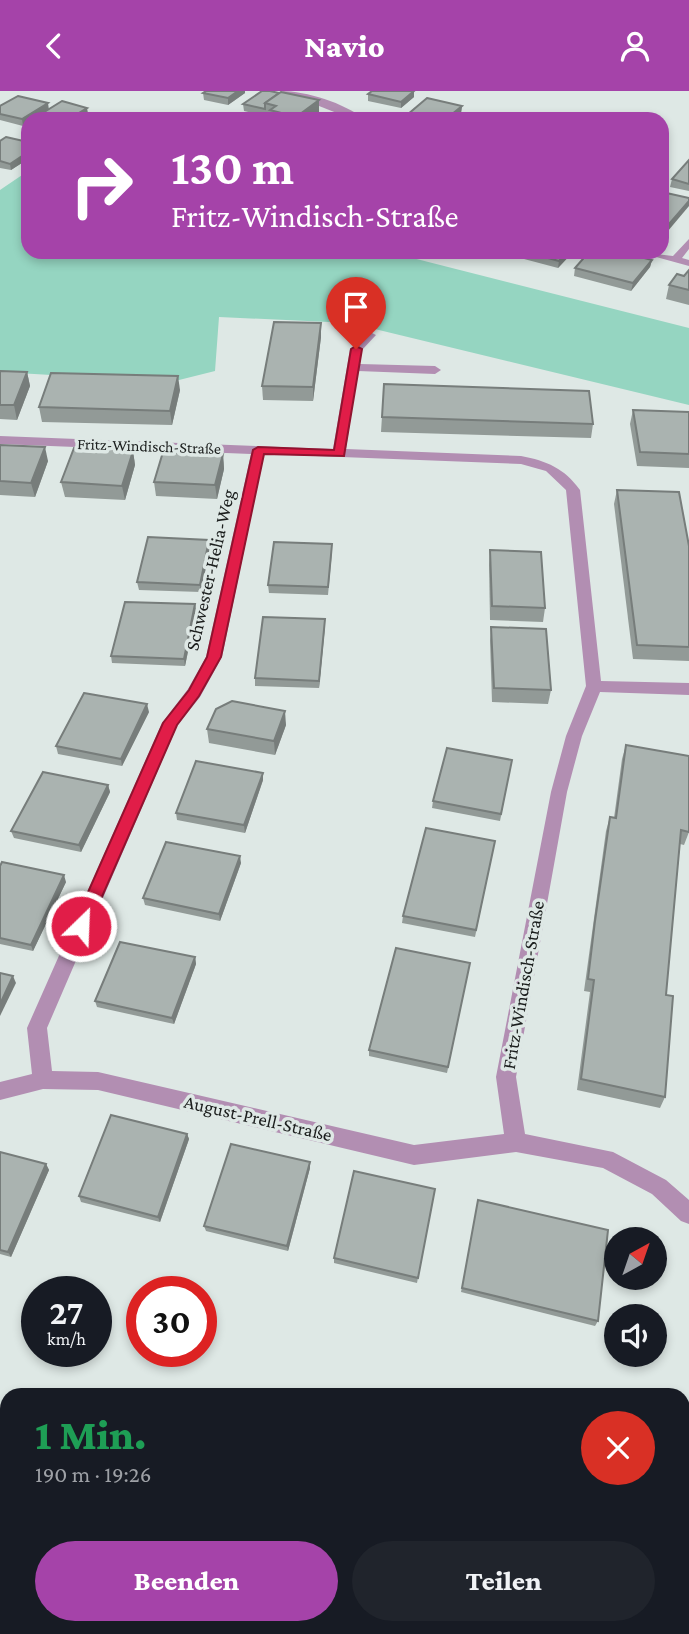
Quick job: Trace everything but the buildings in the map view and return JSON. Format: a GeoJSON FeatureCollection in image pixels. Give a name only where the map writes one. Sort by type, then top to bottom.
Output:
{"type":"FeatureCollection","features":[{"type":"Feature","properties":{"kind":"street"},"geometry":{"type":"LineString","coordinates":[[285,91],[340,112]]}},
{"type":"Feature","properties":{"kind":"street"},"geometry":{"type":"LineString","coordinates":[[675,260],[689,242]]}},
{"type":"Feature","properties":{"kind":"street"},"geometry":{"type":"LineString","coordinates":[[669,258],[689,263]]}},
{"type":"Feature","properties":{"kind":"street"},"geometry":{"type":"LineString","coordinates":[[340,453],[356,349],[370,335]]}},
{"type":"Feature","properties":{"kind":"street"},"geometry":{"type":"LineString","coordinates":[[354,367],[435,370]]}},
{"type":"Feature","properties":{"kind":"street","name":"Fritz-Windisch-Straße"},"geometry":{"type":"LineString","coordinates":[[0,440],[521,460],[545,464],[564,475],[573,490],[594,686],[574,736],[559,792],[506,1077],[516,1142]]}},
{"type":"Feature","properties":{"kind":"street","name":"Schwester-Helia-Weg"},"geometry":{"type":"LineString","coordinates":[[43,1080],[37,1028],[170,723],[194,693],[214,657],[258,450]]}},
{"type":"Feature","properties":{"kind":"street"},"geometry":{"type":"LineString","coordinates":[[594,686],[689,689]]}},
{"type":"Feature","properties":{"kind":"street","name":"August-Prell-Straße"},"geometry":{"type":"LineString","coordinates":[[0,1091],[43,1080],[98,1081],[414,1155],[516,1142]]}},
{"type":"Feature","properties":{"kind":"street"},"geometry":{"type":"LineString","coordinates":[[516,1142],[606,1159],[659,1187],[689,1214]]}},
{"type":"Feature","properties":{"kind":"green space"},"geometry":{"type":"Polygon","coordinates":[[[21,176],[21,259],[417,259],[689,328],[689,405],[350,323],[219,317],[215,371],[171,382],[0,372],[0,190],[21,176]]]}},
{"type":"Feature","properties":{"kind":"route"},"geometry":{"type":"LineString","coordinates":[[81,926],[170,723],[194,693],[214,657],[258,450],[340,453],[356,349]]}}]}
